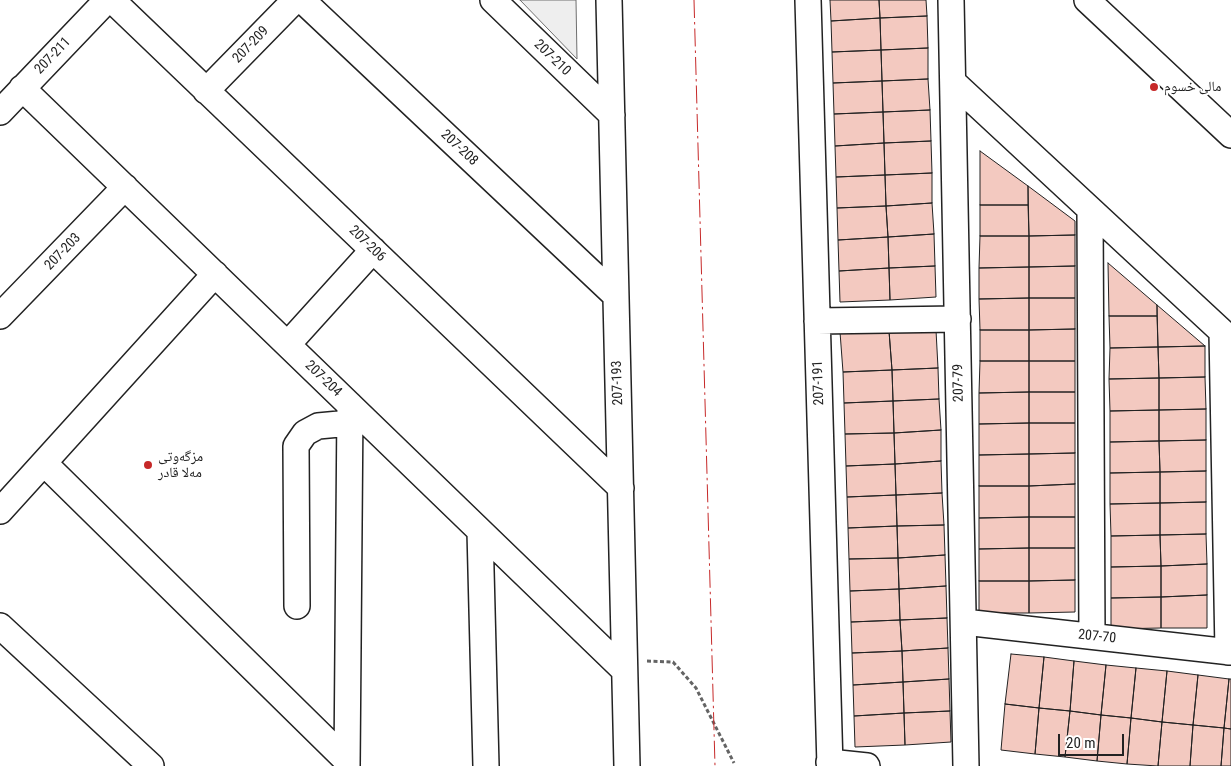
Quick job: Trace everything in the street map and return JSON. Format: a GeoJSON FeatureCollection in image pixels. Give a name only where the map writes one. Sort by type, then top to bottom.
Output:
{"type":"FeatureCollection","features":[{"type":"Feature","properties":{"kind":"street","name":"207-211"},"geometry":{"type":"LineString","coordinates":[[0,112],[106,0]]}},
{"type":"Feature","properties":{"kind":"street","name":"207-206"},"geometry":{"type":"LineString","coordinates":[[112,0],[621,488]]}},
{"type":"Feature","properties":{"kind":"street","name":"207-209"},"geometry":{"type":"LineString","coordinates":[[206,90],[295,0]]}},
{"type":"Feature","properties":{"kind":"street","name":"207-208"},"geometry":{"type":"LineString","coordinates":[[302,0],[616,295]]}},
{"type":"Feature","properties":{"kind":"street","name":"207-210"},"geometry":{"type":"LineString","coordinates":[[493,0],[612,115]]}},
{"type":"Feature","properties":{"kind":"street","name":"207-193"},"geometry":{"type":"LineString","coordinates":[[609,0],[621,488],[633,665],[627,766]]}},
{"type":"Feature","properties":{"kind":"street","name":"207-191"},"geometry":{"type":"LineString","coordinates":[[808,0],[829,764]]}},
{"type":"Feature","properties":{"kind":"street","name":"207-79"},"geometry":{"type":"LineString","coordinates":[[951,0],[966,766]]}},
{"type":"Feature","properties":{"kind":"street"},"geometry":{"type":"LineString","coordinates":[[1087,0],[1231,135]]}},
{"type":"Feature","properties":{"kind":"street"},"geometry":{"type":"LineString","coordinates":[[953,82],[1227,336],[1230,652]]}},
{"type":"Feature","properties":{"kind":"street","name":"207-204"},"geometry":{"type":"LineString","coordinates":[[22,88],[288,344],[350,414],[633,665]]}},
{"type":"Feature","properties":{"kind":"street","name":"207-203"},"geometry":{"type":"LineString","coordinates":[[0,316],[125,187]]}},
{"type":"Feature","properties":{"kind":"street"},"geometry":{"type":"LineString","coordinates":[[1090,210],[1092,636]]}},
{"type":"Feature","properties":{"kind":"street"},"geometry":{"type":"LineString","coordinates":[[288,344],[373,250]]}},
{"type":"Feature","properties":{"kind":"street"},"geometry":{"type":"LineString","coordinates":[[0,511],[215,274]]}},
{"type":"Feature","properties":{"kind":"street"},"geometry":{"type":"LineString","coordinates":[[817,321],[958,319]]}},
{"type":"Feature","properties":{"kind":"street"},"geometry":{"type":"LineString","coordinates":[[297,606],[296,446],[305,433],[350,414],[347,764]]}},
{"type":"Feature","properties":{"kind":"street"},"geometry":{"type":"LineString","coordinates":[[44,463],[347,764]]}},
{"type":"Feature","properties":{"kind":"street"},"geometry":{"type":"LineString","coordinates":[[480,531],[486,766]]}},
{"type":"Feature","properties":{"kind":"street","name":"207-70"},"geometry":{"type":"LineString","coordinates":[[964,622],[1230,652]]}},
{"type":"Feature","properties":{"kind":"street"},"geometry":{"type":"LineString","coordinates":[[0,626],[152,766]]}},
{"type":"Feature","properties":{"kind":"street"},"geometry":{"type":"LineString","coordinates":[[829,764],[868,766]]}},
{"type":"Feature","properties":{"kind":"path"},"geometry":{"type":"LineString","coordinates":[[633,665],[674,662],[696,688],[734,762]]}},
{"type":"Feature","properties":{"kind":"shaded area"},"geometry":{"type":"Polygon","coordinates":[[[520,0],[576,0],[577,59],[520,0]]]}},
{"type":"Feature","properties":{"kind":"building"},"geometry":{"type":"Polygon","coordinates":[[[830,0],[879,0],[880,18],[831,21],[830,0]]]}},
{"type":"Feature","properties":{"kind":"building"},"geometry":{"type":"Polygon","coordinates":[[[879,0],[926,0],[927,16],[880,18],[879,0]]]}},
{"type":"Feature","properties":{"kind":"building"},"geometry":{"type":"Polygon","coordinates":[[[927,16],[928,48],[881,50],[880,18],[927,16]]]}},
{"type":"Feature","properties":{"kind":"building"},"geometry":{"type":"Polygon","coordinates":[[[880,18],[881,50],[832,52],[831,21],[880,18]]]}},
{"type":"Feature","properties":{"kind":"building"},"geometry":{"type":"Polygon","coordinates":[[[928,48],[928,79],[882,81],[881,50],[928,48]]]}},
{"type":"Feature","properties":{"kind":"building"},"geometry":{"type":"Polygon","coordinates":[[[881,50],[882,81],[833,83],[832,52],[881,50]]]}},
{"type":"Feature","properties":{"kind":"building"},"geometry":{"type":"Polygon","coordinates":[[[928,79],[930,110],[883,112],[882,81],[928,79]]]}},
{"type":"Feature","properties":{"kind":"building"},"geometry":{"type":"Polygon","coordinates":[[[882,81],[883,112],[834,114],[833,83],[882,81]]]}},
{"type":"Feature","properties":{"kind":"building"},"geometry":{"type":"Polygon","coordinates":[[[930,110],[931,141],[884,143],[883,112],[930,110]]]}},
{"type":"Feature","properties":{"kind":"building"},"geometry":{"type":"Polygon","coordinates":[[[883,112],[884,143],[835,146],[834,114],[883,112]]]}},
{"type":"Feature","properties":{"kind":"building"},"geometry":{"type":"Polygon","coordinates":[[[931,141],[932,173],[885,175],[884,143],[931,141]]]}},
{"type":"Feature","properties":{"kind":"building"},"geometry":{"type":"Polygon","coordinates":[[[884,143],[885,175],[836,177],[835,146],[884,143]]]}},
{"type":"Feature","properties":{"kind":"building"},"geometry":{"type":"Polygon","coordinates":[[[980,151],[1028,186],[1028,205],[980,205],[980,151]]]}},
{"type":"Feature","properties":{"kind":"building"},"geometry":{"type":"Polygon","coordinates":[[[932,173],[932,203],[886,206],[885,175],[932,173]]]}},
{"type":"Feature","properties":{"kind":"building"},"geometry":{"type":"Polygon","coordinates":[[[885,175],[886,206],[837,208],[836,177],[885,175]]]}},
{"type":"Feature","properties":{"kind":"building"},"geometry":{"type":"Polygon","coordinates":[[[1028,186],[1075,221],[1075,235],[1029,236],[1028,186]]]}},
{"type":"Feature","properties":{"kind":"building"},"geometry":{"type":"Polygon","coordinates":[[[932,203],[934,234],[888,237],[886,206],[932,203]]]}},
{"type":"Feature","properties":{"kind":"building"},"geometry":{"type":"Polygon","coordinates":[[[980,205],[1028,205],[1029,236],[980,236],[980,205]]]}},
{"type":"Feature","properties":{"kind":"building"},"geometry":{"type":"Polygon","coordinates":[[[886,206],[888,237],[838,240],[837,208],[886,206]]]}},
{"type":"Feature","properties":{"kind":"building"},"geometry":{"type":"Polygon","coordinates":[[[934,234],[935,266],[889,268],[888,237],[934,234]]]}},
{"type":"Feature","properties":{"kind":"building"},"geometry":{"type":"Polygon","coordinates":[[[1075,235],[1075,266],[1029,267],[1029,236],[1075,235]]]}},
{"type":"Feature","properties":{"kind":"building"},"geometry":{"type":"Polygon","coordinates":[[[980,236],[1029,236],[1029,267],[979,268],[980,236]]]}},
{"type":"Feature","properties":{"kind":"building"},"geometry":{"type":"Polygon","coordinates":[[[888,237],[889,268],[839,271],[838,240],[888,237]]]}},
{"type":"Feature","properties":{"kind":"building"},"geometry":{"type":"Polygon","coordinates":[[[1108,263],[1157,305],[1157,316],[1109,316],[1108,263]]]}},
{"type":"Feature","properties":{"kind":"building"},"geometry":{"type":"Polygon","coordinates":[[[935,266],[936,297],[890,300],[889,268],[935,266]]]}},
{"type":"Feature","properties":{"kind":"building"},"geometry":{"type":"Polygon","coordinates":[[[1075,266],[1075,298],[1029,298],[1029,267],[1075,266]]]}},
{"type":"Feature","properties":{"kind":"building"},"geometry":{"type":"Polygon","coordinates":[[[1029,267],[1029,298],[979,299],[979,268],[1029,267]]]}},
{"type":"Feature","properties":{"kind":"building"},"geometry":{"type":"Polygon","coordinates":[[[889,268],[890,300],[840,302],[839,271],[889,268]]]}},
{"type":"Feature","properties":{"kind":"building"},"geometry":{"type":"Polygon","coordinates":[[[1029,298],[1075,298],[1075,329],[1029,330],[1029,298]]]}},
{"type":"Feature","properties":{"kind":"building"},"geometry":{"type":"Polygon","coordinates":[[[1029,298],[1029,330],[980,330],[979,299],[1029,298]]]}},
{"type":"Feature","properties":{"kind":"building"},"geometry":{"type":"Polygon","coordinates":[[[1157,305],[1205,346],[1158,347],[1157,305]]]}},
{"type":"Feature","properties":{"kind":"building"},"geometry":{"type":"Polygon","coordinates":[[[1109,316],[1157,316],[1158,347],[1110,348],[1109,316]]]}},
{"type":"Feature","properties":{"kind":"building"},"geometry":{"type":"Polygon","coordinates":[[[1075,329],[1075,361],[1029,361],[1029,330],[1075,329]]]}},
{"type":"Feature","properties":{"kind":"building"},"geometry":{"type":"Polygon","coordinates":[[[936,330],[938,368],[892,370],[889,331],[936,330]]]}},
{"type":"Feature","properties":{"kind":"building"},"geometry":{"type":"Polygon","coordinates":[[[980,330],[1029,330],[1029,361],[980,361],[980,330]]]}},
{"type":"Feature","properties":{"kind":"building"},"geometry":{"type":"Polygon","coordinates":[[[889,331],[892,370],[843,372],[840,332],[889,331]]]}},
{"type":"Feature","properties":{"kind":"building"},"geometry":{"type":"Polygon","coordinates":[[[1205,346],[1205,377],[1159,378],[1158,347],[1205,346]]]}},
{"type":"Feature","properties":{"kind":"building"},"geometry":{"type":"Polygon","coordinates":[[[1158,347],[1159,378],[1109,379],[1110,348],[1158,347]]]}},
{"type":"Feature","properties":{"kind":"building"},"geometry":{"type":"Polygon","coordinates":[[[980,361],[1029,361],[1029,392],[979,393],[980,361]]]}},
{"type":"Feature","properties":{"kind":"building"},"geometry":{"type":"Polygon","coordinates":[[[1029,361],[1075,361],[1075,392],[1029,392],[1029,361]]]}},
{"type":"Feature","properties":{"kind":"building"},"geometry":{"type":"Polygon","coordinates":[[[938,368],[939,399],[893,401],[892,370],[938,368]]]}},
{"type":"Feature","properties":{"kind":"building"},"geometry":{"type":"Polygon","coordinates":[[[892,370],[893,401],[844,403],[843,372],[892,370]]]}},
{"type":"Feature","properties":{"kind":"building"},"geometry":{"type":"Polygon","coordinates":[[[1205,377],[1206,409],[1159,410],[1159,378],[1205,377]]]}},
{"type":"Feature","properties":{"kind":"building"},"geometry":{"type":"Polygon","coordinates":[[[1159,378],[1159,410],[1110,411],[1109,379],[1159,378]]]}},
{"type":"Feature","properties":{"kind":"building"},"geometry":{"type":"Polygon","coordinates":[[[1029,392],[1029,423],[979,424],[979,393],[1029,392]]]}},
{"type":"Feature","properties":{"kind":"building"},"geometry":{"type":"Polygon","coordinates":[[[1029,392],[1075,392],[1075,423],[1029,423],[1029,392]]]}},
{"type":"Feature","properties":{"kind":"building"},"geometry":{"type":"Polygon","coordinates":[[[939,399],[941,430],[894,433],[893,401],[939,399]]]}},
{"type":"Feature","properties":{"kind":"building"},"geometry":{"type":"Polygon","coordinates":[[[893,401],[894,433],[845,434],[844,403],[893,401]]]}},
{"type":"Feature","properties":{"kind":"building"},"geometry":{"type":"Polygon","coordinates":[[[1206,409],[1206,440],[1159,441],[1159,410],[1206,409]]]}},
{"type":"Feature","properties":{"kind":"building"},"geometry":{"type":"Polygon","coordinates":[[[1159,410],[1159,441],[1110,442],[1110,411],[1159,410]]]}},
{"type":"Feature","properties":{"kind":"building"},"geometry":{"type":"Polygon","coordinates":[[[1029,423],[1029,454],[979,455],[979,424],[1029,423]]]}},
{"type":"Feature","properties":{"kind":"building"},"geometry":{"type":"Polygon","coordinates":[[[1029,423],[1075,423],[1075,453],[1029,454],[1029,423]]]}},
{"type":"Feature","properties":{"kind":"building"},"geometry":{"type":"Polygon","coordinates":[[[941,430],[941,461],[895,464],[894,433],[941,430]]]}},
{"type":"Feature","properties":{"kind":"building"},"geometry":{"type":"Polygon","coordinates":[[[894,433],[895,464],[846,466],[845,434],[894,433]]]}},
{"type":"Feature","properties":{"kind":"building"},"geometry":{"type":"Polygon","coordinates":[[[1206,440],[1206,471],[1160,472],[1159,441],[1206,440]]]}},
{"type":"Feature","properties":{"kind":"building"},"geometry":{"type":"Polygon","coordinates":[[[1159,441],[1160,472],[1110,473],[1110,442],[1159,441]]]}},
{"type":"Feature","properties":{"kind":"building"},"geometry":{"type":"Polygon","coordinates":[[[1075,453],[1075,484],[1029,486],[1029,454],[1075,453]]]}},
{"type":"Feature","properties":{"kind":"building"},"geometry":{"type":"Polygon","coordinates":[[[1029,454],[1029,486],[979,486],[979,455],[1029,454]]]}},
{"type":"Feature","properties":{"kind":"building"},"geometry":{"type":"Polygon","coordinates":[[[941,461],[942,493],[896,495],[895,464],[941,461]]]}},
{"type":"Feature","properties":{"kind":"building"},"geometry":{"type":"Polygon","coordinates":[[[895,464],[896,495],[847,497],[846,466],[895,464]]]}},
{"type":"Feature","properties":{"kind":"building"},"geometry":{"type":"Polygon","coordinates":[[[1206,471],[1206,502],[1160,503],[1160,472],[1206,471]]]}},
{"type":"Feature","properties":{"kind":"building"},"geometry":{"type":"Polygon","coordinates":[[[1160,472],[1160,503],[1110,504],[1110,473],[1160,472]]]}},
{"type":"Feature","properties":{"kind":"building"},"geometry":{"type":"Polygon","coordinates":[[[1075,484],[1075,517],[1029,517],[1029,486],[1075,484]]]}},
{"type":"Feature","properties":{"kind":"building"},"geometry":{"type":"Polygon","coordinates":[[[979,486],[1029,486],[1029,517],[979,518],[979,486]]]}},
{"type":"Feature","properties":{"kind":"building"},"geometry":{"type":"Polygon","coordinates":[[[942,493],[944,525],[897,526],[896,495],[942,493]]]}},
{"type":"Feature","properties":{"kind":"building"},"geometry":{"type":"Polygon","coordinates":[[[896,495],[897,526],[848,528],[847,497],[896,495]]]}},
{"type":"Feature","properties":{"kind":"building"},"geometry":{"type":"Polygon","coordinates":[[[1206,502],[1206,534],[1160,535],[1160,503],[1206,502]]]}},
{"type":"Feature","properties":{"kind":"building"},"geometry":{"type":"Polygon","coordinates":[[[1160,503],[1160,535],[1111,536],[1110,504],[1160,503]]]}},
{"type":"Feature","properties":{"kind":"building"},"geometry":{"type":"Polygon","coordinates":[[[1029,517],[1029,548],[979,549],[979,518],[1029,517]]]}},
{"type":"Feature","properties":{"kind":"building"},"geometry":{"type":"Polygon","coordinates":[[[1029,517],[1075,517],[1075,548],[1029,548],[1029,517]]]}},
{"type":"Feature","properties":{"kind":"building"},"geometry":{"type":"Polygon","coordinates":[[[944,525],[945,555],[898,558],[897,526],[944,525]]]}},
{"type":"Feature","properties":{"kind":"building"},"geometry":{"type":"Polygon","coordinates":[[[897,526],[898,558],[849,559],[848,528],[897,526]]]}},
{"type":"Feature","properties":{"kind":"building"},"geometry":{"type":"Polygon","coordinates":[[[1206,534],[1207,564],[1161,566],[1160,535],[1206,534]]]}},
{"type":"Feature","properties":{"kind":"building"},"geometry":{"type":"Polygon","coordinates":[[[1160,535],[1161,566],[1111,567],[1111,536],[1160,535]]]}},
{"type":"Feature","properties":{"kind":"building"},"geometry":{"type":"Polygon","coordinates":[[[1029,548],[1029,581],[979,581],[979,549],[1029,548]]]}},
{"type":"Feature","properties":{"kind":"building"},"geometry":{"type":"Polygon","coordinates":[[[1029,548],[1075,548],[1075,580],[1029,581],[1029,548]]]}},
{"type":"Feature","properties":{"kind":"building"},"geometry":{"type":"Polygon","coordinates":[[[945,555],[946,586],[899,589],[898,558],[945,555]]]}},
{"type":"Feature","properties":{"kind":"building"},"geometry":{"type":"Polygon","coordinates":[[[898,558],[899,589],[850,591],[849,559],[898,558]]]}},
{"type":"Feature","properties":{"kind":"building"},"geometry":{"type":"Polygon","coordinates":[[[1207,564],[1207,595],[1161,597],[1161,566],[1207,564]]]}},
{"type":"Feature","properties":{"kind":"building"},"geometry":{"type":"Polygon","coordinates":[[[1161,566],[1161,597],[1111,598],[1111,567],[1161,566]]]}},
{"type":"Feature","properties":{"kind":"building"},"geometry":{"type":"Polygon","coordinates":[[[1075,580],[1075,612],[1029,613],[1029,581],[1075,580]]]}},
{"type":"Feature","properties":{"kind":"building"},"geometry":{"type":"Polygon","coordinates":[[[979,581],[1029,581],[1029,613],[979,613],[979,581]]]}},
{"type":"Feature","properties":{"kind":"building"},"geometry":{"type":"Polygon","coordinates":[[[946,586],[947,618],[900,620],[899,589],[946,586]]]}},
{"type":"Feature","properties":{"kind":"building"},"geometry":{"type":"Polygon","coordinates":[[[899,589],[900,620],[851,622],[850,591],[899,589]]]}},
{"type":"Feature","properties":{"kind":"building"},"geometry":{"type":"Polygon","coordinates":[[[1207,595],[1207,628],[1161,628],[1161,597],[1207,595]]]}},
{"type":"Feature","properties":{"kind":"building"},"geometry":{"type":"Polygon","coordinates":[[[1161,597],[1161,628],[1111,629],[1111,598],[1161,597]]]}},
{"type":"Feature","properties":{"kind":"building"},"geometry":{"type":"Polygon","coordinates":[[[947,618],[948,648],[902,651],[900,620],[947,618]]]}},
{"type":"Feature","properties":{"kind":"building"},"geometry":{"type":"Polygon","coordinates":[[[900,620],[902,651],[852,653],[851,622],[900,620]]]}},
{"type":"Feature","properties":{"kind":"building"},"geometry":{"type":"Polygon","coordinates":[[[948,648],[949,679],[903,682],[902,651],[948,648]]]}},
{"type":"Feature","properties":{"kind":"building"},"geometry":{"type":"Polygon","coordinates":[[[902,651],[903,682],[853,685],[852,653],[902,651]]]}},
{"type":"Feature","properties":{"kind":"building"},"geometry":{"type":"Polygon","coordinates":[[[1011,654],[1044,657],[1039,708],[1005,704],[1011,654]]]}},
{"type":"Feature","properties":{"kind":"building"},"geometry":{"type":"Polygon","coordinates":[[[1044,657],[1074,661],[1070,711],[1039,708],[1044,657]]]}},
{"type":"Feature","properties":{"kind":"building"},"geometry":{"type":"Polygon","coordinates":[[[1074,661],[1106,665],[1101,715],[1070,711],[1074,661]]]}},
{"type":"Feature","properties":{"kind":"building"},"geometry":{"type":"Polygon","coordinates":[[[1106,665],[1136,668],[1131,718],[1101,715],[1106,665]]]}},
{"type":"Feature","properties":{"kind":"building"},"geometry":{"type":"Polygon","coordinates":[[[1136,668],[1167,671],[1162,722],[1131,718],[1136,668]]]}},
{"type":"Feature","properties":{"kind":"building"},"geometry":{"type":"Polygon","coordinates":[[[1167,671],[1198,675],[1193,725],[1162,722],[1167,671]]]}},
{"type":"Feature","properties":{"kind":"building"},"geometry":{"type":"Polygon","coordinates":[[[1198,675],[1229,679],[1224,728],[1193,725],[1198,675]]]}},
{"type":"Feature","properties":{"kind":"building"},"geometry":{"type":"Polygon","coordinates":[[[949,679],[950,711],[904,713],[903,682],[949,679]]]}},
{"type":"Feature","properties":{"kind":"building"},"geometry":{"type":"Polygon","coordinates":[[[1229,679],[1231,679],[1231,729],[1224,728],[1229,679]]]}},
{"type":"Feature","properties":{"kind":"building"},"geometry":{"type":"Polygon","coordinates":[[[903,682],[904,713],[854,716],[853,685],[903,682]]]}},
{"type":"Feature","properties":{"kind":"building"},"geometry":{"type":"Polygon","coordinates":[[[1005,704],[1039,708],[1035,754],[1001,750],[1005,704]]]}},
{"type":"Feature","properties":{"kind":"building"},"geometry":{"type":"Polygon","coordinates":[[[1039,708],[1070,711],[1065,757],[1035,754],[1039,708]]]}},
{"type":"Feature","properties":{"kind":"building"},"geometry":{"type":"Polygon","coordinates":[[[950,711],[951,742],[905,745],[904,713],[950,711]]]}},
{"type":"Feature","properties":{"kind":"building"},"geometry":{"type":"Polygon","coordinates":[[[1070,711],[1101,715],[1097,761],[1065,757],[1070,711]]]}},
{"type":"Feature","properties":{"kind":"building"},"geometry":{"type":"Polygon","coordinates":[[[904,713],[905,745],[855,747],[854,716],[904,713]]]}},
{"type":"Feature","properties":{"kind":"building"},"geometry":{"type":"Polygon","coordinates":[[[1101,715],[1131,718],[1127,764],[1097,761],[1101,715]]]}},
{"type":"Feature","properties":{"kind":"building"},"geometry":{"type":"Polygon","coordinates":[[[1131,718],[1162,722],[1158,766],[1127,764],[1131,718]]]}},
{"type":"Feature","properties":{"kind":"building"},"geometry":{"type":"Polygon","coordinates":[[[1162,722],[1193,725],[1190,766],[1158,766],[1162,722]]]}},
{"type":"Feature","properties":{"kind":"building"},"geometry":{"type":"Polygon","coordinates":[[[1193,725],[1224,728],[1221,766],[1190,766],[1193,725]]]}},
{"type":"Feature","properties":{"kind":"building"},"geometry":{"type":"Polygon","coordinates":[[[1224,728],[1231,729],[1231,766],[1221,766],[1224,728]]]}},
{"type":"Feature","properties":{"kind":"power"},"geometry":{"type":"LineString","coordinates":[[694,0],[715,766]]}},
{"type":"Feature","properties":{"kind":"place","name":"مالى خسوم"},"geometry":{"type":"Point","coordinates":[1154,87]}},
{"type":"Feature","properties":{"kind":"place","name":"مزگەوتی مەلا قادر"},"geometry":{"type":"Point","coordinates":[148,465]}}]}
